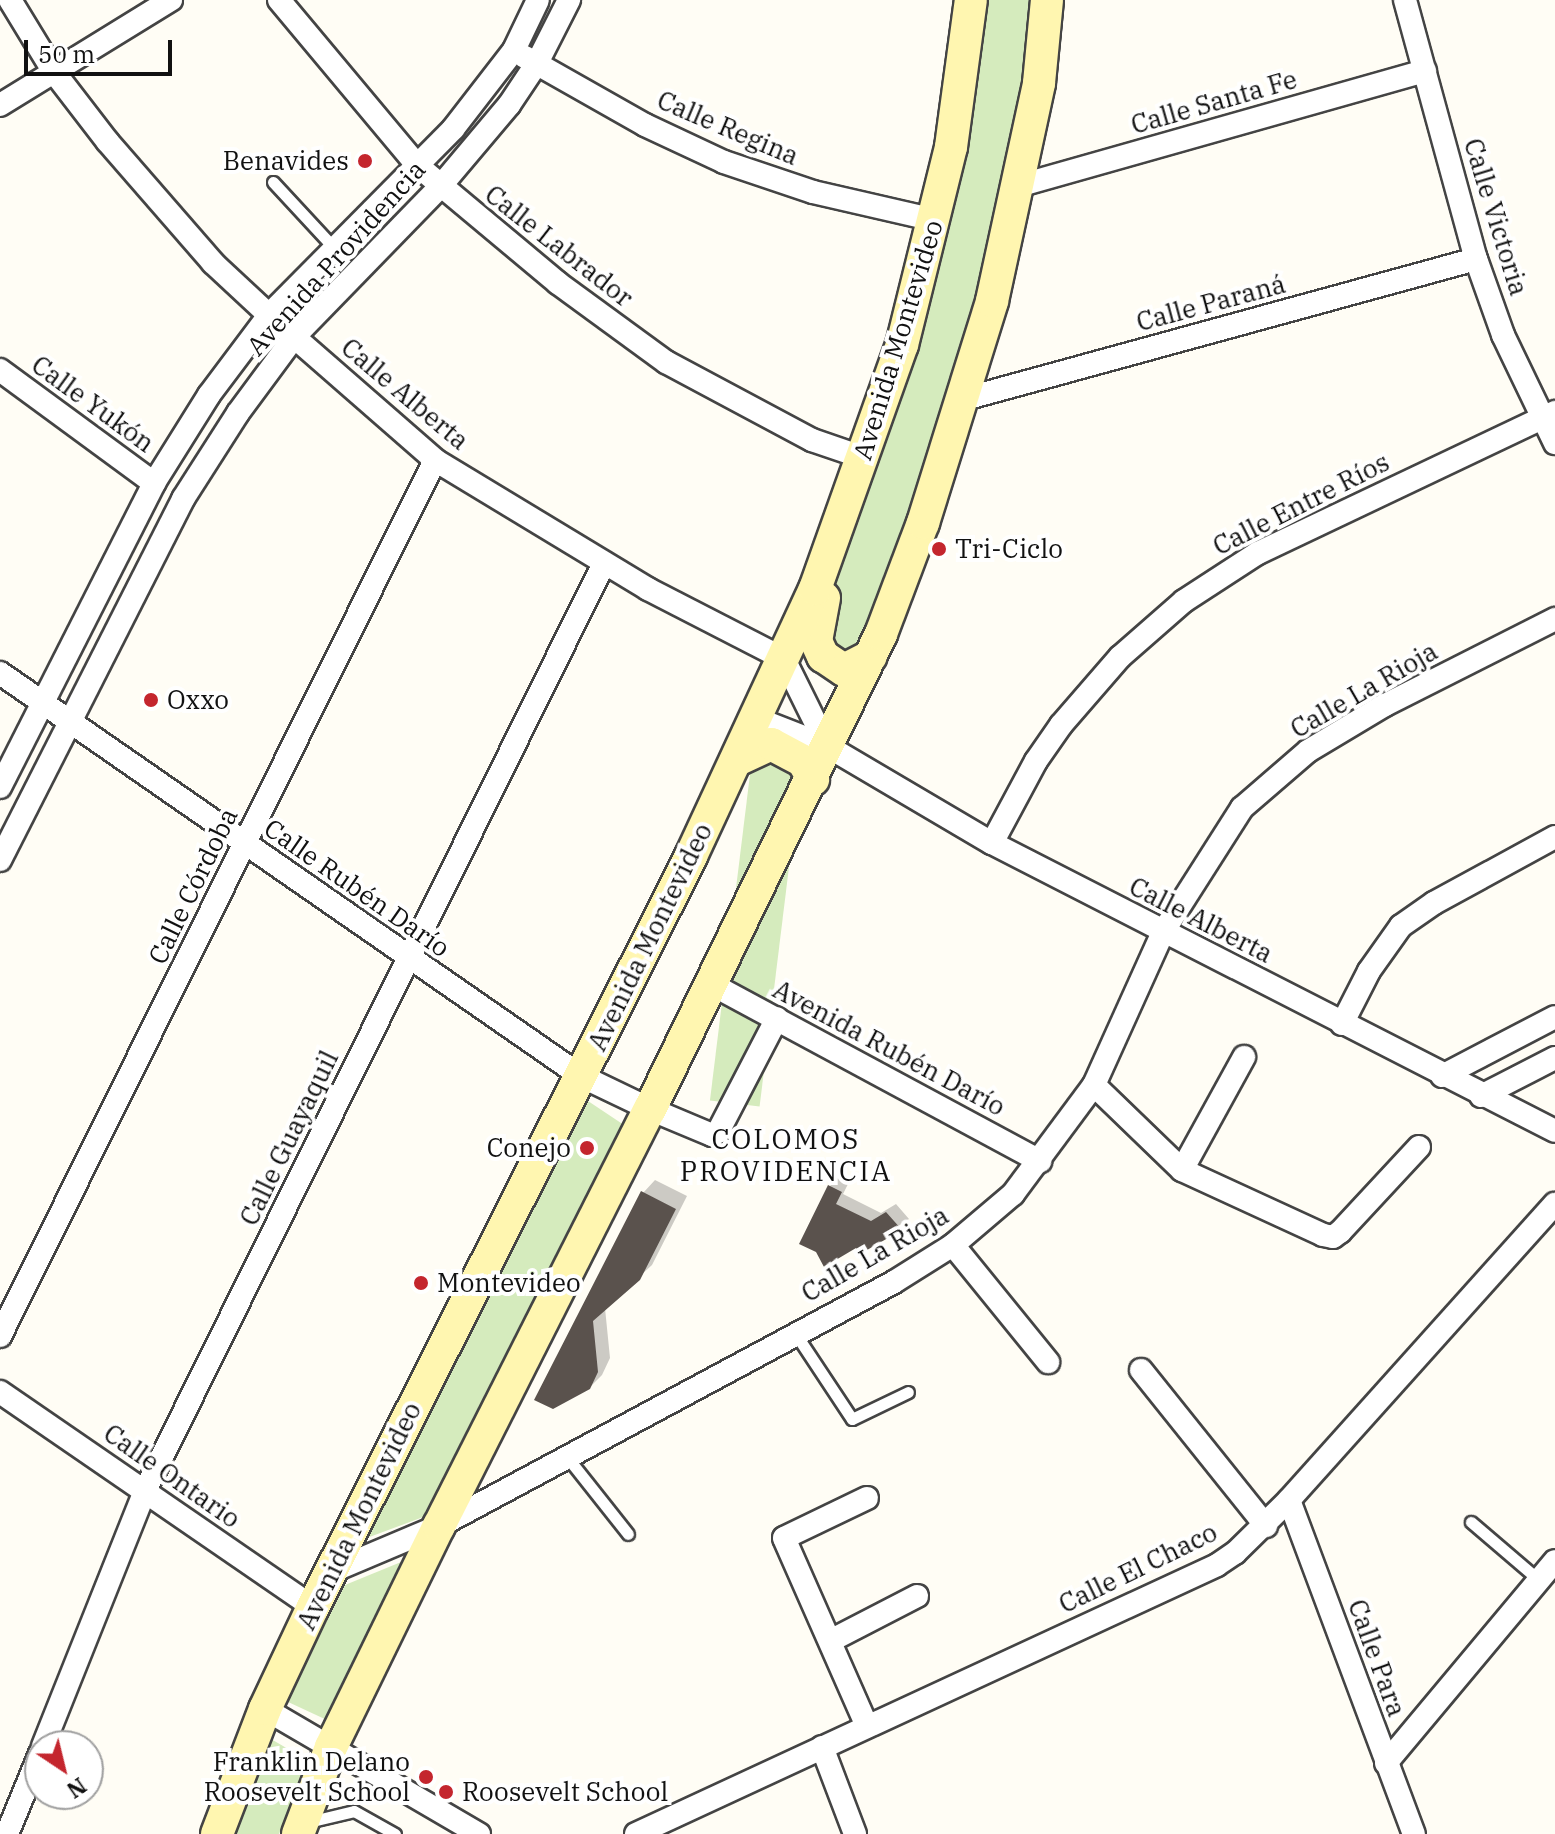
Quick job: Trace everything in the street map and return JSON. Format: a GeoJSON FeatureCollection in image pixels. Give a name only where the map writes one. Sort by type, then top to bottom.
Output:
{"type":"FeatureCollection","features":[{"type":"Feature","properties":{"kind":"street","name":"Calle Alberta"},"geometry":{"type":"LineString","coordinates":[[10,0],[54,72],[155,200],[213,263],[435,460],[604,563],[784,659]]}},
{"type":"Feature","properties":{"kind":"street"},"geometry":{"type":"LineString","coordinates":[[0,105],[171,0]]}},
{"type":"Feature","properties":{"kind":"street","name":"Calle Labrador"},"geometry":{"type":"LineString","coordinates":[[279,0],[439,188],[558,283],[666,362],[812,440],[865,458]]}},
{"type":"Feature","properties":{"kind":"street","name":"Avenida Providencia"},"geometry":{"type":"LineString","coordinates":[[0,787],[154,483],[209,395],[269,315],[418,166],[473,105],[514,50],[538,0]]}},
{"type":"Feature","properties":{"kind":"street","name":"Avenida Providencia"},"geometry":{"type":"LineString","coordinates":[[0,860],[183,499],[238,413],[295,336],[439,188],[509,105],[537,63],[569,0]]}},
{"type":"Feature","properties":{"kind":"street","name":"Avenida Montevideo"},"geometry":{"type":"LineString","coordinates":[[217,1834],[265,1709],[313,1607],[737,760],[827,559],[865,458],[902,345],[935,220],[964,67],[971,0]]}},
{"type":"Feature","properties":{"kind":"street"},"geometry":{"type":"LineString","coordinates":[[299,1830],[331,1747],[650,1109],[871,656],[923,523],[992,301],[1039,83],[1047,0]]}},
{"type":"Feature","properties":{"kind":"street","name":"Calle Victoria"},"geometry":{"type":"LineString","coordinates":[[1405,0],[1476,259],[1503,335],[1549,415],[1555,443]]}},
{"type":"Feature","properties":{"kind":"street","name":"Calle Regina"},"geometry":{"type":"LineString","coordinates":[[514,50],[645,125],[724,162],[813,192],[935,220]]}},
{"type":"Feature","properties":{"kind":"street","name":"Calle Santa Fe"},"geometry":{"type":"LineString","coordinates":[[1018,186],[1425,71]]}},
{"type":"Feature","properties":{"kind":"street","name":"Calle Paraná"},"geometry":{"type":"LineString","coordinates":[[961,400],[1476,259]]}},
{"type":"Feature","properties":{"kind":"street","name":"Calle Yukón"},"geometry":{"type":"LineString","coordinates":[[0,370],[154,483]]}},
{"type":"Feature","properties":{"kind":"street","name":"Calle Entre Ríos"},"geometry":{"type":"LineString","coordinates":[[992,843],[1036,761],[1061,725],[1120,657],[1184,601],[1258,553],[1549,415]]}},
{"type":"Feature","properties":{"kind":"street","name":"Calle Córdoba"},"geometry":{"type":"LineString","coordinates":[[0,1336],[435,460]]}},
{"type":"Feature","properties":{"kind":"street"},"geometry":{"type":"LineString","coordinates":[[827,559],[816,641],[820,653],[844,670],[871,656]]}},
{"type":"Feature","properties":{"kind":"street","name":"Calle Guayaquil"},"geometry":{"type":"LineString","coordinates":[[49,1730],[145,1491],[604,563]]}},
{"type":"Feature","properties":{"kind":"street","name":"Calle La Rioja"},"geometry":{"type":"LineString","coordinates":[[330,1572],[439,1526],[894,1282],[953,1245],[1013,1194],[1094,1085],[1163,932],[1242,808],[1308,751],[1385,705],[1555,619]]}},
{"type":"Feature","properties":{"kind":"street"},"geometry":{"type":"LineString","coordinates":[[784,659],[827,746]]}},
{"type":"Feature","properties":{"kind":"street","name":"Calle Rubén Darío"},"geometry":{"type":"LineString","coordinates":[[0,673],[408,959],[581,1076],[650,1109],[712,1135],[718,1132],[777,1018]]}},
{"type":"Feature","properties":{"kind":"street","name":"Calle Alberta"},"geometry":{"type":"LineString","coordinates":[[755,718],[827,746],[992,843],[1481,1096],[1555,1131]]}},
{"type":"Feature","properties":{"kind":"street"},"geometry":{"type":"LineString","coordinates":[[737,760],[771,744],[803,761],[813,779]]}},
{"type":"Feature","properties":{"kind":"street"},"geometry":{"type":"LineString","coordinates":[[1342,1024],[1374,963],[1415,914],[1555,837]]}},
{"type":"Feature","properties":{"kind":"street","name":"Avenida Rubén Darío"},"geometry":{"type":"LineString","coordinates":[[711,984],[1040,1161]]}},
{"type":"Feature","properties":{"kind":"street"},"geometry":{"type":"LineString","coordinates":[[1442,1076],[1555,1017]]}},
{"type":"Feature","properties":{"kind":"street"},"geometry":{"type":"LineString","coordinates":[[1182,1170],[1244,1057]]}},
{"type":"Feature","properties":{"kind":"street"},"geometry":{"type":"LineString","coordinates":[[1481,1096],[1555,1058]]}},
{"type":"Feature","properties":{"kind":"street"},"geometry":{"type":"LineString","coordinates":[[1094,1085],[1182,1170],[1333,1237],[1419,1147]]}},
{"type":"Feature","properties":{"kind":"street","name":"Calle El Chaco"},"geometry":{"type":"LineString","coordinates":[[636,1834],[1217,1565],[1266,1526],[1555,1204]]}},
{"type":"Feature","properties":{"kind":"street"},"geometry":{"type":"LineString","coordinates":[[953,1245],[1048,1362]]}},
{"type":"Feature","properties":{"kind":"street"},"geometry":{"type":"LineString","coordinates":[[1141,1370],[1266,1526]]}},
{"type":"Feature","properties":{"kind":"street","name":"Calle Ontario"},"geometry":{"type":"LineString","coordinates":[[0,1392],[313,1607]]}},
{"type":"Feature","properties":{"kind":"street"},"geometry":{"type":"LineString","coordinates":[[867,1498],[784,1538],[867,1726]]}},
{"type":"Feature","properties":{"kind":"street","name":"Calle Para"},"geometry":{"type":"LineString","coordinates":[[1289,1500],[1414,1834]]}},
{"type":"Feature","properties":{"kind":"street"},"geometry":{"type":"LineString","coordinates":[[1386,1763],[1555,1561]]}},
{"type":"Feature","properties":{"kind":"street"},"geometry":{"type":"LineString","coordinates":[[830,1641],[917,1596]]}},
{"type":"Feature","properties":{"kind":"street"},"geometry":{"type":"LineString","coordinates":[[265,1709],[479,1834]]}},
{"type":"Feature","properties":{"kind":"street"},"geometry":{"type":"LineString","coordinates":[[822,1747],[855,1834]]}},
{"type":"Feature","properties":{"kind":"street"},"geometry":{"type":"LineString","coordinates":[[7,1834],[24,1793]]}},
{"type":"Feature","properties":{"kind":"lane"},"geometry":{"type":"LineString","coordinates":[[273,182],[335,249]]}},
{"type":"Feature","properties":{"kind":"lane"},"geometry":{"type":"LineString","coordinates":[[795,1333],[852,1419],[908,1392]]}},
{"type":"Feature","properties":{"kind":"lane"},"geometry":{"type":"LineString","coordinates":[[567,1457],[628,1534]]}},
{"type":"Feature","properties":{"kind":"lane"},"geometry":{"type":"LineString","coordinates":[[1471,1522],[1539,1580]]}},
{"type":"Feature","properties":{"kind":"lane"},"geometry":{"type":"LineString","coordinates":[[299,1830],[326,1815],[354,1811],[395,1834]]}},
{"type":"Feature","properties":{"kind":"green space"},"geometry":{"type":"Polygon","coordinates":[[[987,0],[1041,0],[990,261],[875,618],[851,665],[818,641],[838,564],[913,357],[964,153],[987,0]]]}},
{"type":"Feature","properties":{"kind":"green space"},"geometry":{"type":"Polygon","coordinates":[[[752,758],[802,764],[760,1107],[710,1100],[752,758]]]}},
{"type":"Feature","properties":{"kind":"green space"},"geometry":{"type":"Polygon","coordinates":[[[585,1099],[630,1129],[434,1513],[356,1542],[585,1099]]]}},
{"type":"Feature","properties":{"kind":"green space"},"geometry":{"type":"Polygon","coordinates":[[[406,1560],[329,1721],[286,1701],[345,1585],[406,1560]]]}},
{"type":"Feature","properties":{"kind":"green space"},"geometry":{"type":"Polygon","coordinates":[[[271,1739],[307,1760],[279,1834],[233,1834],[271,1739]]]}},
{"type":"Feature","properties":{"kind":"building"},"geometry":{"type":"Polygon","coordinates":[[[828,1185],[842,1192],[836,1204],[871,1221],[886,1212],[902,1230],[860,1254],[856,1248],[824,1267],[816,1252],[799,1244],[828,1185]]]}},
{"type":"Feature","properties":{"kind":"building"},"geometry":{"type":"Polygon","coordinates":[[[641,1191],[676,1209],[640,1280],[593,1321],[598,1372],[590,1389],[553,1409],[534,1400],[641,1191]]]}},
{"type":"Feature","properties":{"kind":"place","name":"Benavides"},"geometry":{"type":"Point","coordinates":[365,161]}},
{"type":"Feature","properties":{"kind":"place","name":"Tri-Ciclo"},"geometry":{"type":"Point","coordinates":[939,549]}},
{"type":"Feature","properties":{"kind":"place","name":"Oxxo"},"geometry":{"type":"Point","coordinates":[151,700]}},
{"type":"Feature","properties":{"kind":"place","name":"Conejo"},"geometry":{"type":"Point","coordinates":[587,1148]}},
{"type":"Feature","properties":{"kind":"place","name":"Montevideo"},"geometry":{"type":"Point","coordinates":[421,1283]}},
{"type":"Feature","properties":{"kind":"place","name":"Franklin Delano Roosevelt School"},"geometry":{"type":"Point","coordinates":[426,1777]}},
{"type":"Feature","properties":{"kind":"place","name":"Roosevelt School"},"geometry":{"type":"Point","coordinates":[446,1792]}},
{"type":"Feature","properties":{"kind":"district","name":"COLOMOS PROVIDENCIA"},"geometry":{"type":"Point","coordinates":[786,1155]}}]}
